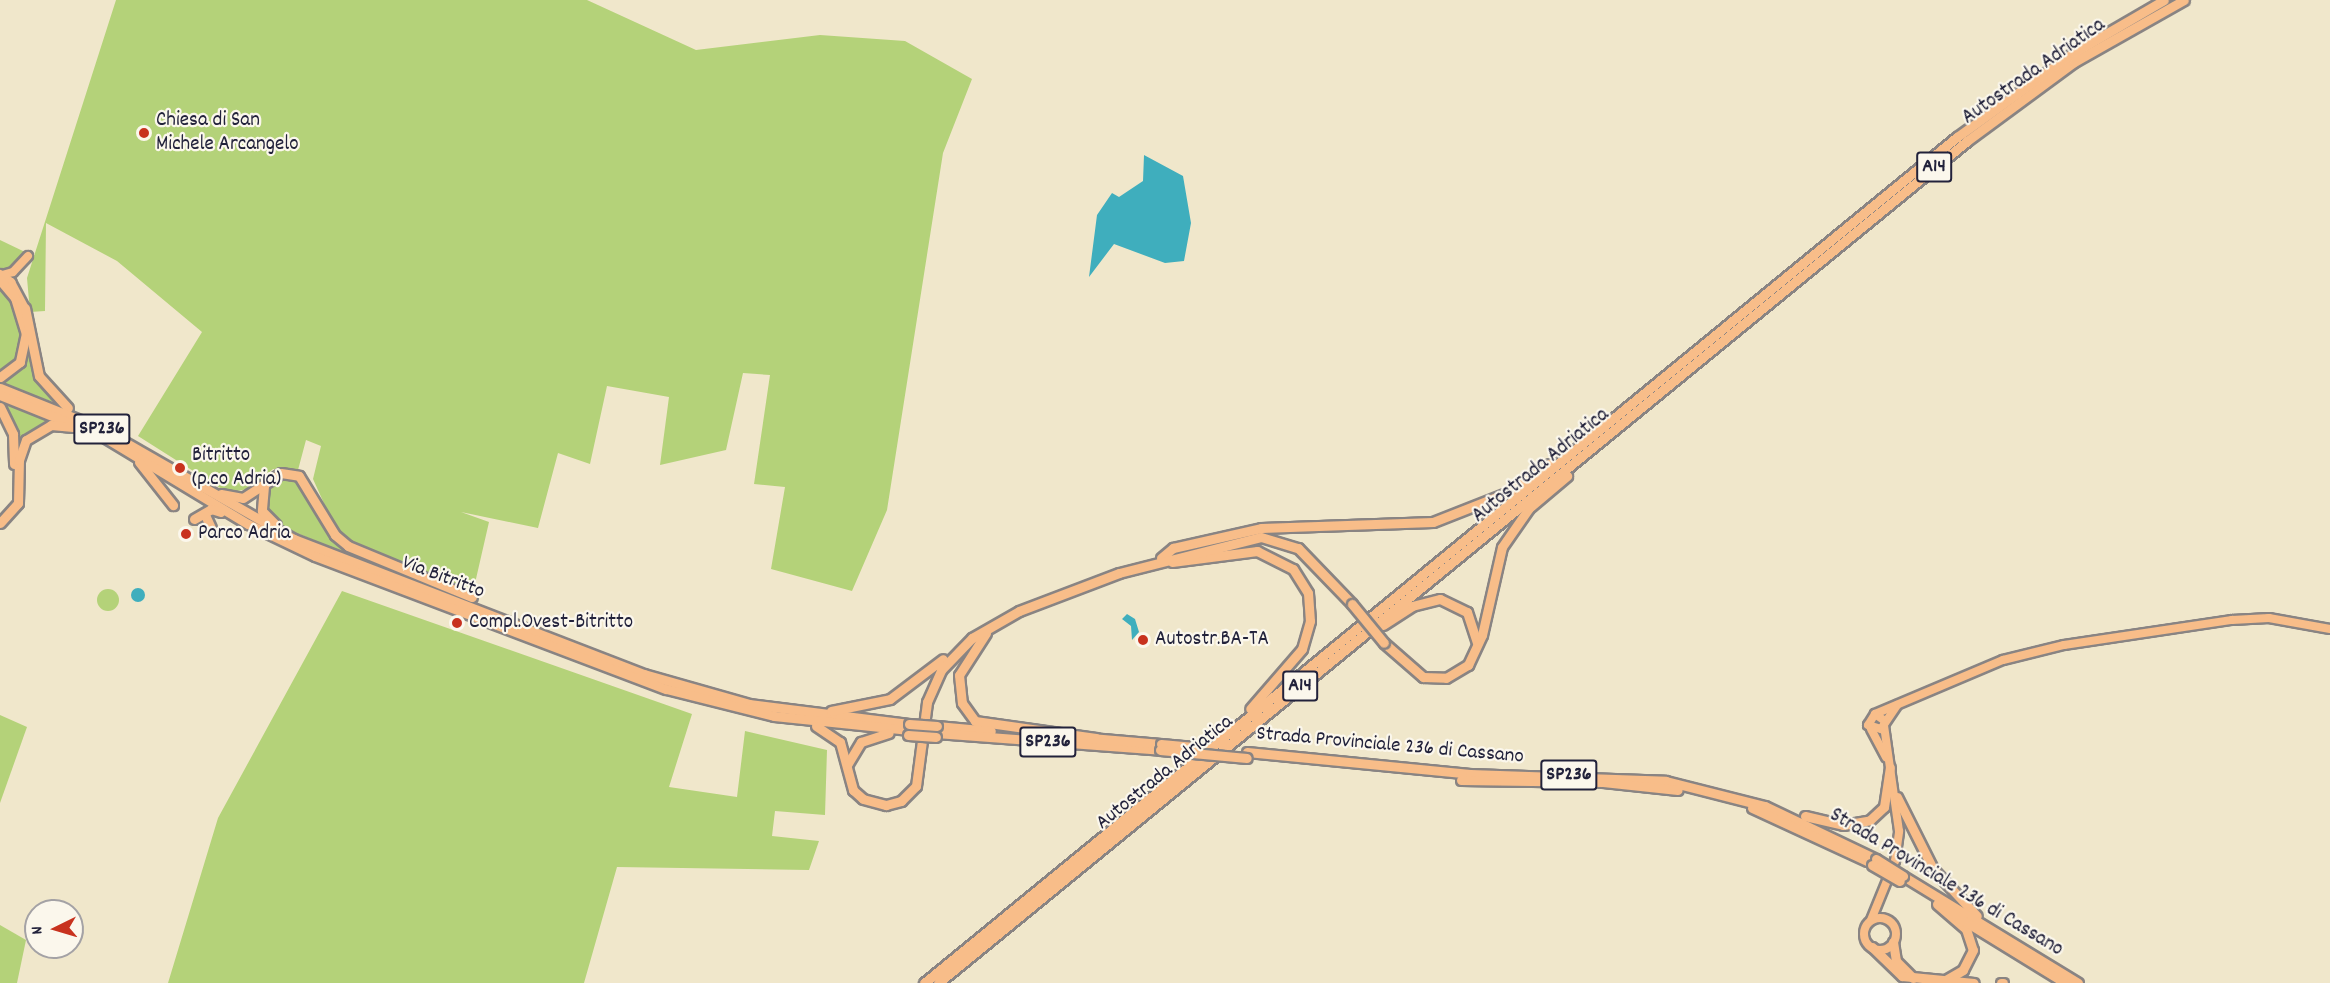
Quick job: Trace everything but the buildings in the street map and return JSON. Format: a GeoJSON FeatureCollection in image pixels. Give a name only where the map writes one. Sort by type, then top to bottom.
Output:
{"type":"FeatureCollection","features":[{"type":"Feature","properties":{"kind":"highway","name":"Autostrada Adriatica"},"geometry":{"type":"LineString","coordinates":[[924,983],[1957,137],[2063,59],[2164,0]]}},
{"type":"Feature","properties":{"kind":"highway","name":"Autostrada Adriatica"},"geometry":{"type":"LineString","coordinates":[[938,983],[2030,93],[2184,0]]}},
{"type":"Feature","properties":{"kind":"highway"},"geometry":{"type":"LineString","coordinates":[[0,377],[20,362],[26,333],[15,298],[1,276]]}},
{"type":"Feature","properties":{"kind":"highway"},"geometry":{"type":"LineString","coordinates":[[25,308],[36,367],[48,390],[65,406],[136,443],[144,452]]}},
{"type":"Feature","properties":{"kind":"highway","name":"Via Bitritto"},"geometry":{"type":"LineString","coordinates":[[0,388],[67,412],[144,452],[264,525],[350,562],[667,682],[749,704],[909,730]]}},
{"type":"Feature","properties":{"kind":"highway","name":"A14"},"geometry":{"type":"LineString","coordinates":[[1474,656],[1493,571],[1516,524],[1663,390]]}},
{"type":"Feature","properties":{"kind":"highway","name":"Via Bitritto"},"geometry":{"type":"LineString","coordinates":[[0,395],[102,436],[273,537],[705,701],[774,716],[936,732]]}},
{"type":"Feature","properties":{"kind":"highway"},"geometry":{"type":"LineString","coordinates":[[0,407],[14,444],[12,504],[0,518]]}},
{"type":"Feature","properties":{"kind":"highway","name":"A14"},"geometry":{"type":"LineString","coordinates":[[1154,563],[1173,548],[1243,531],[1398,527],[1447,519],[1521,484],[1610,421]]}},
{"type":"Feature","properties":{"kind":"highway"},"geometry":{"type":"LineString","coordinates":[[0,523],[16,509],[21,450],[35,432],[60,424],[102,436],[144,466],[173,505]]}},
{"type":"Feature","properties":{"kind":"highway"},"geometry":{"type":"LineString","coordinates":[[196,484],[234,498],[265,484],[280,473],[299,476],[335,535],[348,546],[472,597]]}},
{"type":"Feature","properties":{"kind":"highway"},"geometry":{"type":"LineString","coordinates":[[265,484],[260,505],[270,522],[350,562]]}},
{"type":"Feature","properties":{"kind":"highway"},"geometry":{"type":"LineString","coordinates":[[194,519],[217,510],[273,537]]}},
{"type":"Feature","properties":{"kind":"highway"},"geometry":{"type":"LineString","coordinates":[[205,515],[211,528]]}},
{"type":"Feature","properties":{"kind":"highway"},"geometry":{"type":"LineString","coordinates":[[705,701],[745,715],[826,728],[840,742],[846,767],[863,799],[886,805],[912,792],[920,775],[930,691],[958,650],[1019,611],[1154,563],[1231,541],[1273,539],[1315,561],[1384,643],[1410,669],[1431,678],[1453,676],[1474,656]]}},
{"type":"Feature","properties":{"kind":"highway","name":"A14"},"geometry":{"type":"LineString","coordinates":[[1154,563],[1233,551],[1270,555],[1293,569],[1309,601],[1308,632],[1290,668],[1186,768]]}},
{"type":"Feature","properties":{"kind":"highway","name":"A14"},"geometry":{"type":"LineString","coordinates":[[1308,680],[1404,610],[1427,600],[1456,603],[1467,612],[1476,629],[1474,656]]}},
{"type":"Feature","properties":{"kind":"highway"},"geometry":{"type":"LineString","coordinates":[[749,704],[832,711],[870,706],[911,687],[971,634],[999,622]]}},
{"type":"Feature","properties":{"kind":"highway"},"geometry":{"type":"LineString","coordinates":[[999,622],[972,648],[959,675],[967,713],[990,727],[1096,738]]}},
{"type":"Feature","properties":{"kind":"highway"},"geometry":{"type":"LineString","coordinates":[[846,767],[868,737],[909,730]]}},
{"type":"Feature","properties":{"kind":"highway","name":"Strada Provinciale 236 di Cassano"},"geometry":{"type":"LineString","coordinates":[[936,732],[1096,738],[1160,747]]}},
{"type":"Feature","properties":{"kind":"highway","name":"Strada Provinciale 236 di Cassano"},"geometry":{"type":"LineString","coordinates":[[936,732],[1160,747],[1470,774],[1643,778],[1765,806],[1874,862],[2078,983]]}},
{"type":"Feature","properties":{"kind":"highway","name":"Strada Provinciale 236 di Cassano"},"geometry":{"type":"LineString","coordinates":[[1247,755],[1472,781],[1610,782],[1688,791],[1793,823],[1874,862]]}},
{"type":"Feature","properties":{"kind":"highway"},"geometry":{"type":"LineString","coordinates":[[1765,806],[1860,825],[1884,807],[1889,764]]}},
{"type":"Feature","properties":{"kind":"highway"},"geometry":{"type":"LineString","coordinates":[[1897,797],[1914,839],[1938,876],[2004,938]]}},
{"type":"Feature","properties":{"kind":"highway","name":"Strada Provinciale 236 di Cassano"},"geometry":{"type":"LineString","coordinates":[[1902,879],[1937,904],[2065,983]]}},
{"type":"Feature","properties":{"kind":"highway"},"geometry":{"type":"LineString","coordinates":[[1937,904],[1966,928],[1973,950],[1964,970],[1942,982]]}},
{"type":"Feature","properties":{"kind":"highway"},"geometry":{"type":"LineString","coordinates":[[1893,942],[1896,961],[1914,980]]}},
{"type":"Feature","properties":{"kind":"highway"},"geometry":{"type":"LineString","coordinates":[[1872,947],[1891,971],[1914,980],[1974,983]]}},
{"type":"Feature","properties":{"kind":"main road"},"geometry":{"type":"LineString","coordinates":[[25,308],[1,276],[13,272],[28,256]]}},
{"type":"Feature","properties":{"kind":"main road"},"geometry":{"type":"LineString","coordinates":[[1889,764],[1868,719],[1899,703],[2003,660],[2064,645],[2232,620],[2269,618],[2330,629]]}},
{"type":"Feature","properties":{"kind":"main road"},"geometry":{"type":"LineString","coordinates":[[1871,729],[1884,723],[1899,703]]}},
{"type":"Feature","properties":{"kind":"main road"},"geometry":{"type":"LineString","coordinates":[[1875,714],[1884,723],[1889,764],[1897,797],[1897,847],[1884,893],[1864,933],[1872,947],[1881,950],[1893,942],[1894,927],[1887,920],[1884,893]]}},
{"type":"Feature","properties":{"kind":"main road"},"geometry":{"type":"LineString","coordinates":[[1871,921],[1887,920]]}},
{"type":"Feature","properties":{"kind":"green space"},"geometry":{"type":"Polygon","coordinates":[[[116,0],[587,0],[696,50],[820,35],[905,41],[972,79],[943,153],[887,510],[852,591],[771,569],[785,487],[754,484],[770,375],[743,373],[726,450],[660,465],[669,397],[607,386],[590,464],[558,453],[538,528],[461,512],[489,522],[473,592],[363,550],[336,530],[313,479],[321,446],[306,440],[298,470],[273,469],[252,488],[228,493],[138,436],[202,332],[117,261],[46,223],[45,311],[30,312],[27,278],[116,0]]]}},
{"type":"Feature","properties":{"kind":"green space"},"geometry":{"type":"Polygon","coordinates":[[[0,240],[25,252],[16,267],[5,272],[0,271],[0,240]]]}},
{"type":"Feature","properties":{"kind":"green space"},"geometry":{"type":"Polygon","coordinates":[[[0,285],[8,292],[22,332],[19,361],[0,373],[0,285]]]}},
{"type":"Feature","properties":{"kind":"green space"},"geometry":{"type":"Polygon","coordinates":[[[29,350],[40,381],[53,402],[0,383],[29,350]]]}},
{"type":"Feature","properties":{"kind":"green space"},"geometry":{"type":"Polygon","coordinates":[[[0,400],[51,418],[51,422],[30,432],[18,451],[0,400]]]}},
{"type":"Feature","properties":{"kind":"green space"},"geometry":{"type":"Polygon","coordinates":[[[281,477],[302,483],[330,536],[362,560],[270,522],[260,505],[262,491],[281,477]]]}},
{"type":"Feature","properties":{"kind":"green space"},"geometry":{"type":"Polygon","coordinates":[[[108,589],[116,592],[119,600],[116,608],[108,611],[100,608],[97,600],[100,592],[108,589]]]}},
{"type":"Feature","properties":{"kind":"green space"},"geometry":{"type":"Polygon","coordinates":[[[342,591],[692,714],[669,787],[737,797],[745,731],[827,750],[825,815],[775,811],[772,836],[819,841],[809,870],[617,867],[584,983],[168,983],[218,818],[342,591]]]}},
{"type":"Feature","properties":{"kind":"green space"},"geometry":{"type":"Polygon","coordinates":[[[0,715],[27,727],[0,803],[0,715]]]}},
{"type":"Feature","properties":{"kind":"green space"},"geometry":{"type":"Polygon","coordinates":[[[0,925],[24,939],[24,950],[17,983],[0,983],[0,925]]]}},
{"type":"Feature","properties":{"kind":"water"},"geometry":{"type":"Polygon","coordinates":[[[1144,155],[1183,176],[1191,223],[1184,261],[1165,263],[1114,244],[1089,277],[1097,215],[1112,193],[1119,197],[1143,181],[1144,155]]]}},
{"type":"Feature","properties":{"kind":"water"},"geometry":{"type":"Polygon","coordinates":[[[135,588],[141,588],[145,595],[141,602],[135,602],[131,598],[131,592],[135,588]]]}},
{"type":"Feature","properties":{"kind":"water"},"geometry":{"type":"Polygon","coordinates":[[[1127,614],[1135,619],[1139,632],[1132,640],[1131,626],[1122,619],[1127,614]]]}},
{"type":"Feature","properties":{"kind":"place","name":"Chiesa di San Michele Arcangelo"},"geometry":{"type":"Point","coordinates":[144,133]}},
{"type":"Feature","properties":{"kind":"place","name":"Bitritto (p.co Adria)"},"geometry":{"type":"Point","coordinates":[180,468]}},
{"type":"Feature","properties":{"kind":"place","name":"Parco Adria"},"geometry":{"type":"Point","coordinates":[186,534]}},
{"type":"Feature","properties":{"kind":"place","name":"Compl.Ovest-Bitritto"},"geometry":{"type":"Point","coordinates":[457,623]}},
{"type":"Feature","properties":{"kind":"place","name":"Autostr.BA-TA"},"geometry":{"type":"Point","coordinates":[1143,640]}}]}
